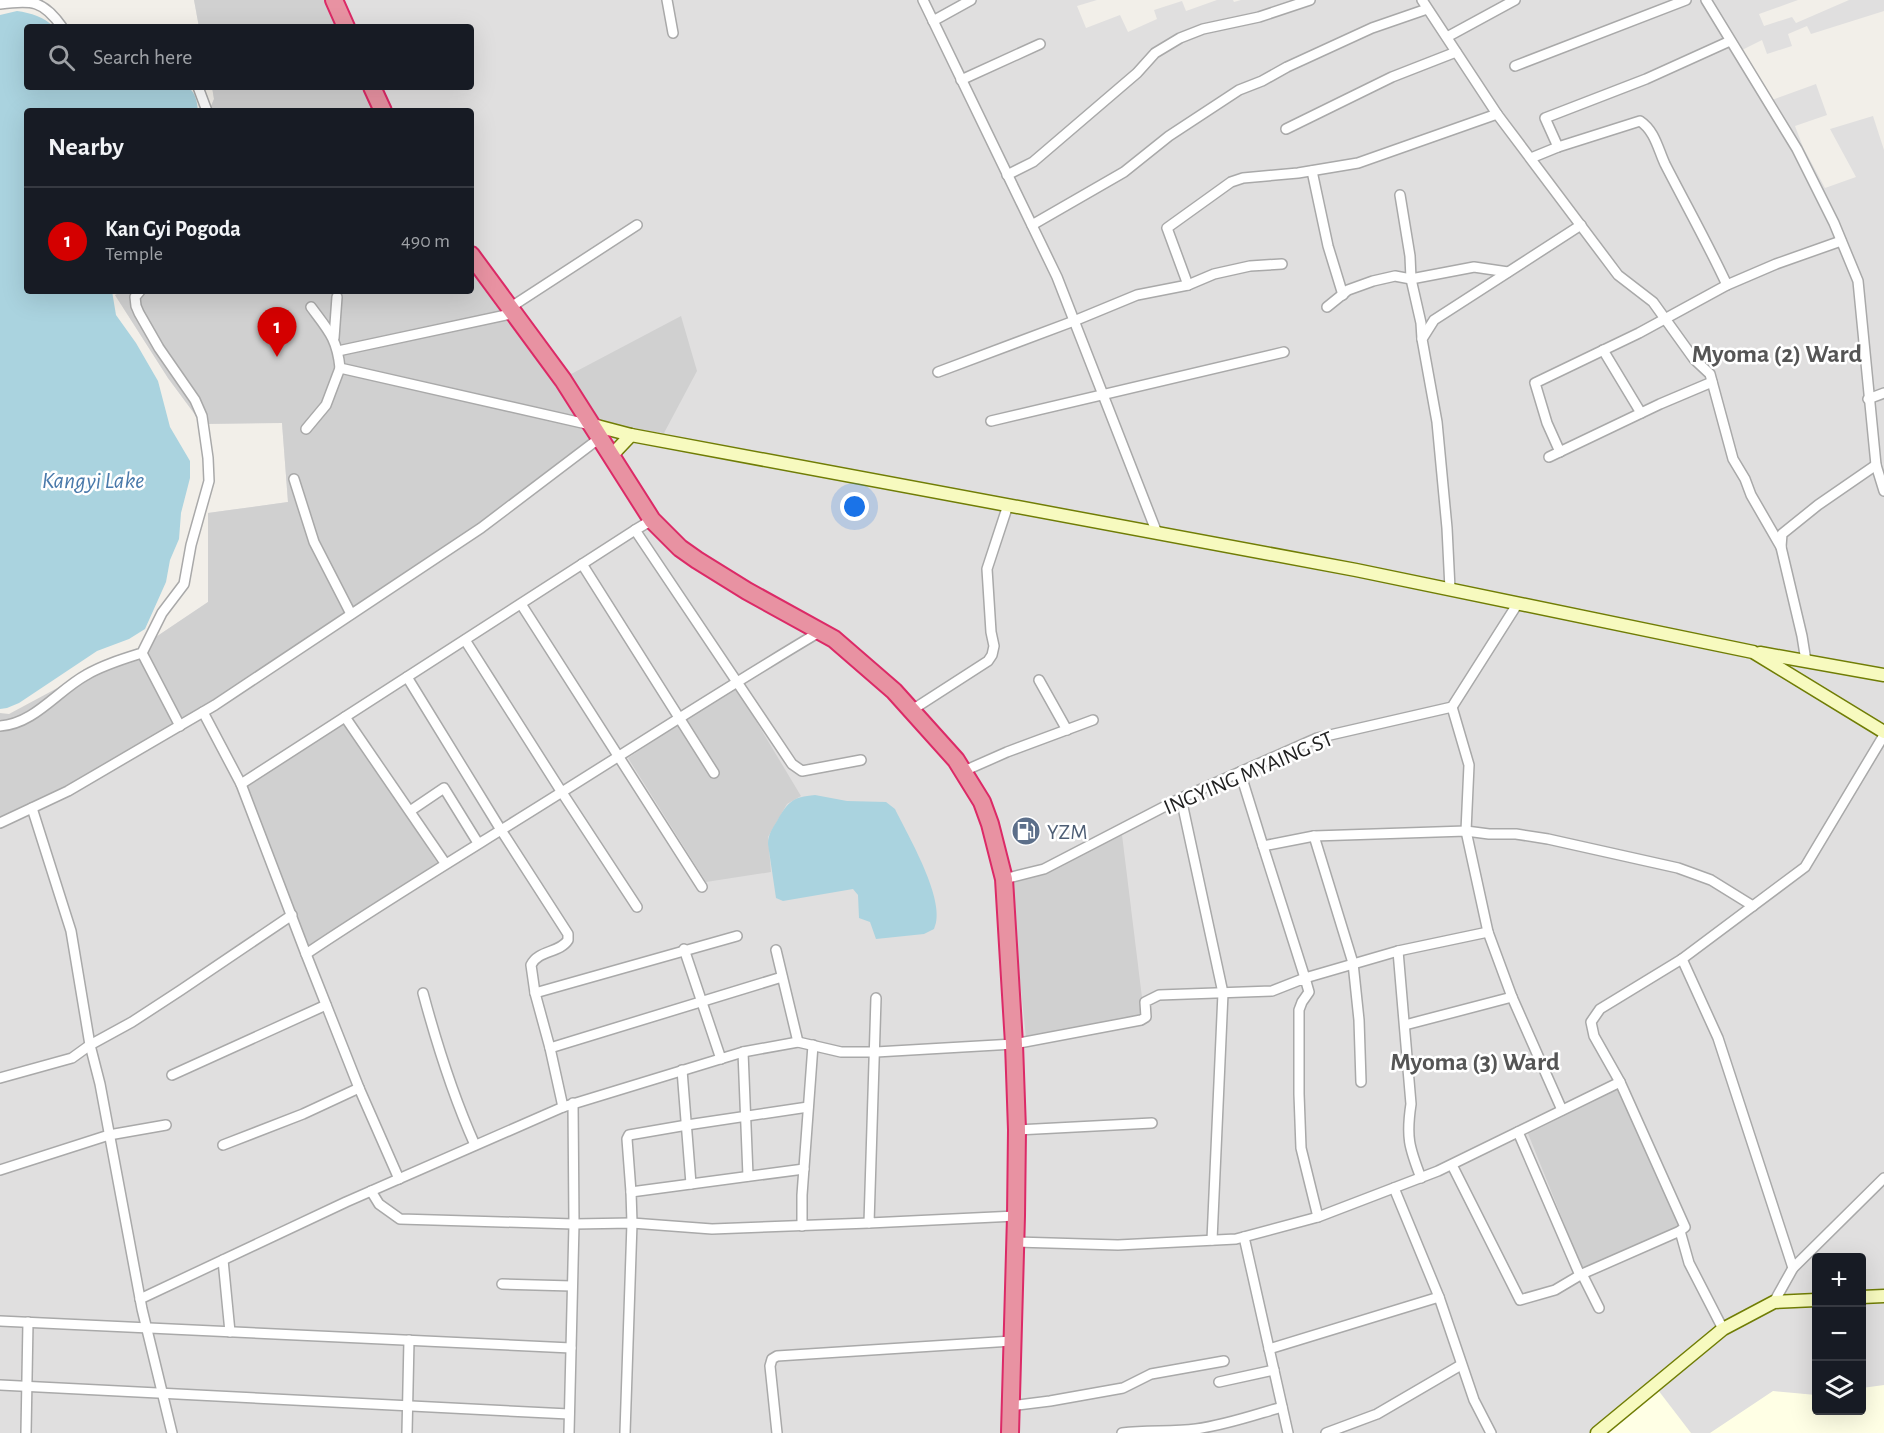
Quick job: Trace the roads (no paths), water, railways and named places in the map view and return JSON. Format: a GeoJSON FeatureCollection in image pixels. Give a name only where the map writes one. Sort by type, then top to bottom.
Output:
{"type":"FeatureCollection","features":[{"type":"Feature","properties":{"kind":"highway"},"geometry":{"type":"LineString","coordinates":[[334,0],[345,24]]}},
{"type":"Feature","properties":{"kind":"highway"},"geometry":{"type":"LineString","coordinates":[[373,90],[382,108]]}},
{"type":"Feature","properties":{"kind":"highway"},"geometry":{"type":"LineString","coordinates":[[474,259],[513,310],[597,431],[652,519],[680,548],[697,560],[747,591],[834,639],[886,683],[964,771],[982,802],[1004,879],[1014,1044],[1017,1130],[1016,1242],[1010,1433]]}},
{"type":"Feature","properties":{"kind":"main road"},"geometry":{"type":"LineString","coordinates":[[597,431],[632,435],[1157,533],[1450,589],[1753,652],[1884,675]]}},
{"type":"Feature","properties":{"kind":"main road"},"geometry":{"type":"LineString","coordinates":[[612,455],[632,435]]}},
{"type":"Feature","properties":{"kind":"main road"},"geometry":{"type":"LineString","coordinates":[[1753,652],[1884,733]]}},
{"type":"Feature","properties":{"kind":"main road"},"geometry":{"type":"LineString","coordinates":[[1866,1297],[1884,1296]]}},
{"type":"Feature","properties":{"kind":"main road"},"geometry":{"type":"LineString","coordinates":[[1597,1433],[1723,1329],[1774,1302],[1812,1300]]}},
{"type":"Feature","properties":{"kind":"street"},"geometry":{"type":"LineString","coordinates":[[0,4],[24,0],[38,2],[61,24]]}},
{"type":"Feature","properties":{"kind":"street"},"geometry":{"type":"LineString","coordinates":[[667,0],[673,33]]}},
{"type":"Feature","properties":{"kind":"street"},"geometry":{"type":"LineString","coordinates":[[923,0],[1057,277],[1157,533]]}},
{"type":"Feature","properties":{"kind":"street"},"geometry":{"type":"LineString","coordinates":[[933,21],[971,0]]}},
{"type":"Feature","properties":{"kind":"street"},"geometry":{"type":"LineString","coordinates":[[1007,175],[1033,162],[1137,73],[1155,53],[1180,38],[1203,29],[1259,17],[1310,0]]}},
{"type":"Feature","properties":{"kind":"street"},"geometry":{"type":"LineString","coordinates":[[1422,0],[1497,114],[1618,275],[1653,302],[1694,359],[1710,374],[1733,459],[1781,547],[1806,661]]}},
{"type":"Feature","properties":{"kind":"street"},"geometry":{"type":"LineString","coordinates":[[1447,37],[1515,0]]}},
{"type":"Feature","properties":{"kind":"street"},"geometry":{"type":"LineString","coordinates":[[1515,66],[1686,0]]}},
{"type":"Feature","properties":{"kind":"street"},"geometry":{"type":"LineString","coordinates":[[1706,0],[1797,149],[1841,241],[1857,281],[1876,465],[1884,491]]}},
{"type":"Feature","properties":{"kind":"street"},"geometry":{"type":"LineString","coordinates":[[1032,225],[1124,172],[1185,124],[1239,90],[1372,28],[1427,9]]}},
{"type":"Feature","properties":{"kind":"street"},"geometry":{"type":"LineString","coordinates":[[1558,147],[1545,118],[1646,79],[1730,41]]}},
{"type":"Feature","properties":{"kind":"street"},"geometry":{"type":"LineString","coordinates":[[961,80],[1040,44]]}},
{"type":"Feature","properties":{"kind":"street"},"geometry":{"type":"LineString","coordinates":[[1286,129],[1392,77],[1456,52]]}},
{"type":"Feature","properties":{"kind":"street"},"geometry":{"type":"LineString","coordinates":[[199,90],[206,108]]}},
{"type":"Feature","properties":{"kind":"street"},"geometry":{"type":"LineString","coordinates":[[1188,285],[1168,231],[1168,225],[1231,182],[1243,178],[1312,171],[1358,163],[1497,114]]}},
{"type":"Feature","properties":{"kind":"street"},"geometry":{"type":"LineString","coordinates":[[1531,158],[1640,121],[1649,127],[1728,285]]}},
{"type":"Feature","properties":{"kind":"street"},"geometry":{"type":"LineString","coordinates":[[1312,171],[1328,246],[1343,295]]}},
{"type":"Feature","properties":{"kind":"street"},"geometry":{"type":"LineString","coordinates":[[1400,195],[1437,422],[1450,589]]}},
{"type":"Feature","properties":{"kind":"street"},"geometry":{"type":"LineString","coordinates":[[338,351],[513,310],[637,225]]}},
{"type":"Feature","properties":{"kind":"street"},"geometry":{"type":"LineString","coordinates":[[1422,339],[1434,320],[1581,225]]}},
{"type":"Feature","properties":{"kind":"street"},"geometry":{"type":"LineString","coordinates":[[1560,452],[1547,423],[1535,384],[1728,285],[1776,264],[1841,241]]}},
{"type":"Feature","properties":{"kind":"street"},"geometry":{"type":"LineString","coordinates":[[938,372],[1137,295],[1188,285],[1214,274],[1250,266],[1282,264]]}},
{"type":"Feature","properties":{"kind":"street"},"geometry":{"type":"LineString","coordinates":[[1327,307],[1348,290],[1395,276],[1412,279],[1474,267],[1508,272]]}},
{"type":"Feature","properties":{"kind":"street"},"geometry":{"type":"LineString","coordinates":[[0,726],[12,726],[32,715],[86,675],[142,652],[162,613],[184,584],[191,545],[209,481],[202,416],[195,400],[159,348],[136,306],[135,297],[138,294]]}},
{"type":"Feature","properties":{"kind":"street"},"geometry":{"type":"LineString","coordinates":[[334,338],[337,297]]}},
{"type":"Feature","properties":{"kind":"street"},"geometry":{"type":"LineString","coordinates":[[306,429],[326,405],[340,368],[334,338],[310,307]]}},
{"type":"Feature","properties":{"kind":"street"},"geometry":{"type":"LineString","coordinates":[[1602,350],[1641,413]]}},
{"type":"Feature","properties":{"kind":"street"},"geometry":{"type":"LineString","coordinates":[[991,421],[1284,352]]}},
{"type":"Feature","properties":{"kind":"street"},"geometry":{"type":"LineString","coordinates":[[340,368],[597,431]]}},
{"type":"Feature","properties":{"kind":"street"},"geometry":{"type":"LineString","coordinates":[[1549,457],[1712,382]]}},
{"type":"Feature","properties":{"kind":"street"},"geometry":{"type":"LineString","coordinates":[[1868,399],[1884,393]]}},
{"type":"Feature","properties":{"kind":"street"},"geometry":{"type":"LineString","coordinates":[[0,823],[69,791],[203,712],[481,528],[597,431]]}},
{"type":"Feature","properties":{"kind":"street"},"geometry":{"type":"LineString","coordinates":[[1781,547],[1782,534],[1818,505],[1876,465]]}},
{"type":"Feature","properties":{"kind":"street"},"geometry":{"type":"LineString","coordinates":[[294,479],[314,543],[351,614]]}},
{"type":"Feature","properties":{"kind":"street"},"geometry":{"type":"LineString","coordinates":[[912,710],[988,661],[992,655],[994,646],[987,569],[1008,505]]}},
{"type":"Feature","properties":{"kind":"street"},"geometry":{"type":"LineString","coordinates":[[241,784],[652,519]]}},
{"type":"Feature","properties":{"kind":"street"},"geometry":{"type":"LineString","coordinates":[[635,530],[792,764],[797,769],[807,770],[861,760]]}},
{"type":"Feature","properties":{"kind":"street"},"geometry":{"type":"LineString","coordinates":[[582,564],[714,773]]}},
{"type":"Feature","properties":{"kind":"street"},"geometry":{"type":"LineString","coordinates":[[1518,603],[1452,707],[1469,765],[1466,831],[1488,932],[1512,997],[1562,1110]]}},
{"type":"Feature","properties":{"kind":"street"},"geometry":{"type":"LineString","coordinates":[[521,604],[702,887]]}},
{"type":"Feature","properties":{"kind":"street"},"geometry":{"type":"LineString","coordinates":[[306,954],[445,863],[619,756],[679,716],[821,631]]}},
{"type":"Feature","properties":{"kind":"street"},"geometry":{"type":"LineString","coordinates":[[465,640],[637,907]]}},
{"type":"Feature","properties":{"kind":"street"},"geometry":{"type":"LineString","coordinates":[[142,652],[180,726]]}},
{"type":"Feature","properties":{"kind":"street"},"geometry":{"type":"LineString","coordinates":[[407,677],[568,934],[565,945],[537,957],[531,965],[535,993],[568,1105],[574,1224],[569,1433]]}},
{"type":"Feature","properties":{"kind":"street"},"geometry":{"type":"LineString","coordinates":[[1039,680],[1067,730]]}},
{"type":"Feature","properties":{"kind":"street","name":"INGYING MYAING ST"},"geometry":{"type":"LineString","coordinates":[[1004,879],[1044,869],[1181,798],[1317,738],[1452,707]]}},
{"type":"Feature","properties":{"kind":"street"},"geometry":{"type":"LineString","coordinates":[[203,712],[241,784],[359,1088],[399,1179]]}},
{"type":"Feature","properties":{"kind":"street"},"geometry":{"type":"LineString","coordinates":[[345,717],[445,863]]}},
{"type":"Feature","properties":{"kind":"street"},"geometry":{"type":"LineString","coordinates":[[964,771],[1007,752],[1093,720]]}},
{"type":"Feature","properties":{"kind":"street"},"geometry":{"type":"LineString","coordinates":[[1452,1165],[1520,1300],[1555,1290],[1582,1274],[1685,1227],[1620,1082],[1594,1036],[1591,1022],[1600,1009],[1682,959],[1805,867],[1884,733]]}},
{"type":"Feature","properties":{"kind":"street"},"geometry":{"type":"LineString","coordinates":[[1240,772],[1309,992],[1299,1010],[1299,1120],[1301,1148],[1318,1217]]}},
{"type":"Feature","properties":{"kind":"street"},"geometry":{"type":"LineString","coordinates":[[410,811],[444,788],[478,843]]}},
{"type":"Feature","properties":{"kind":"street"},"geometry":{"type":"LineString","coordinates":[[1181,798],[1223,993],[1212,1240]]}},
{"type":"Feature","properties":{"kind":"street"},"geometry":{"type":"LineString","coordinates":[[32,808],[71,931],[90,1045],[140,1299],[172,1433]]}},
{"type":"Feature","properties":{"kind":"street"},"geometry":{"type":"LineString","coordinates":[[1263,846],[1314,836],[1466,831],[1516,834],[1678,867],[1711,880],[1753,906]]}},
{"type":"Feature","properties":{"kind":"street"},"geometry":{"type":"LineString","coordinates":[[1314,836],[1353,963],[1359,1020],[1361,1082]]}},
{"type":"Feature","properties":{"kind":"street"},"geometry":{"type":"LineString","coordinates":[[0,1078],[72,1058],[171,997],[292,915]]}},
{"type":"Feature","properties":{"kind":"street"},"geometry":{"type":"LineString","coordinates":[[140,1299],[371,1191],[568,1105],[743,1052],[798,1042],[841,1052],[1014,1044],[1141,1020],[1146,1017],[1145,1002],[1159,995],[1272,991],[1353,963],[1488,932]]}},
{"type":"Feature","properties":{"kind":"street"},"geometry":{"type":"LineString","coordinates":[[535,993],[684,949],[737,936]]}},
{"type":"Feature","properties":{"kind":"street"},"geometry":{"type":"LineString","coordinates":[[684,949],[721,1059]]}},
{"type":"Feature","properties":{"kind":"street"},"geometry":{"type":"LineString","coordinates":[[776,950],[798,1042]]}},
{"type":"Feature","properties":{"kind":"street"},"geometry":{"type":"LineString","coordinates":[[1398,951],[1411,1104],[1408,1125],[1409,1149],[1421,1178]]}},
{"type":"Feature","properties":{"kind":"street"},"geometry":{"type":"LineString","coordinates":[[1682,959],[1718,1038],[1793,1268]]}},
{"type":"Feature","properties":{"kind":"street"},"geometry":{"type":"LineString","coordinates":[[550,1048],[783,977]]}},
{"type":"Feature","properties":{"kind":"street"},"geometry":{"type":"LineString","coordinates":[[423,993],[458,1105],[475,1145]]}},
{"type":"Feature","properties":{"kind":"street"},"geometry":{"type":"LineString","coordinates":[[1405,1025],[1512,997]]}},
{"type":"Feature","properties":{"kind":"street"},"geometry":{"type":"LineString","coordinates":[[869,1223],[876,998]]}},
{"type":"Feature","properties":{"kind":"street"},"geometry":{"type":"LineString","coordinates":[[172,1075],[326,1005]]}},
{"type":"Feature","properties":{"kind":"street"},"geometry":{"type":"LineString","coordinates":[[802,1226],[813,1045]]}},
{"type":"Feature","properties":{"kind":"street"},"geometry":{"type":"LineString","coordinates":[[743,1052],[748,1176]]}},
{"type":"Feature","properties":{"kind":"street"},"geometry":{"type":"LineString","coordinates":[[682,1070],[691,1184]]}},
{"type":"Feature","properties":{"kind":"street"},"geometry":{"type":"LineString","coordinates":[[1016,1242],[1118,1245],[1244,1237],[1318,1217],[1421,1178],[1620,1082]]}},
{"type":"Feature","properties":{"kind":"street"},"geometry":{"type":"LineString","coordinates":[[223,1145],[303,1114],[359,1088]]}},
{"type":"Feature","properties":{"kind":"street"},"geometry":{"type":"LineString","coordinates":[[625,1433],[632,1224],[627,1139],[629,1136],[687,1125],[808,1107]]}},
{"type":"Feature","properties":{"kind":"street"},"geometry":{"type":"LineString","coordinates":[[1017,1130],[1152,1123]]}},
{"type":"Feature","properties":{"kind":"street"},"geometry":{"type":"LineString","coordinates":[[0,1170],[109,1135],[166,1125]]}},
{"type":"Feature","properties":{"kind":"street"},"geometry":{"type":"LineString","coordinates":[[1518,1132],[1579,1273],[1582,1274],[1599,1308]]}},
{"type":"Feature","properties":{"kind":"street"},"geometry":{"type":"LineString","coordinates":[[631,1192],[804,1169]]}},
{"type":"Feature","properties":{"kind":"street"},"geometry":{"type":"LineString","coordinates":[[1774,1302],[1793,1268],[1884,1178]]}},
{"type":"Feature","properties":{"kind":"street"},"geometry":{"type":"LineString","coordinates":[[1394,1188],[1439,1297],[1474,1400],[1491,1433]]}},
{"type":"Feature","properties":{"kind":"street"},"geometry":{"type":"LineString","coordinates":[[371,1191],[379,1204],[399,1218],[632,1224],[712,1229],[1016,1215]]}},
{"type":"Feature","properties":{"kind":"street"},"geometry":{"type":"LineString","coordinates":[[1680,1231],[1689,1263],[1723,1329]]}},
{"type":"Feature","properties":{"kind":"street"},"geometry":{"type":"LineString","coordinates":[[1244,1237],[1288,1433]]}},
{"type":"Feature","properties":{"kind":"street"},"geometry":{"type":"LineString","coordinates":[[223,1260],[230,1332]]}},
{"type":"Feature","properties":{"kind":"street"},"geometry":{"type":"LineString","coordinates":[[502,1284],[573,1286]]}},
{"type":"Feature","properties":{"kind":"street"},"geometry":{"type":"LineString","coordinates":[[1269,1349],[1439,1297]]}},
{"type":"Feature","properties":{"kind":"street"},"geometry":{"type":"LineString","coordinates":[[0,1321],[570,1348]]}},
{"type":"Feature","properties":{"kind":"street"},"geometry":{"type":"LineString","coordinates":[[26,1433],[28,1322]]}},
{"type":"Feature","properties":{"kind":"street"},"geometry":{"type":"LineString","coordinates":[[407,1433],[409,1340]]}},
{"type":"Feature","properties":{"kind":"street"},"geometry":{"type":"LineString","coordinates":[[777,1433],[770,1366],[772,1359],[777,1356],[1012,1341]]}},
{"type":"Feature","properties":{"kind":"street"},"geometry":{"type":"LineString","coordinates":[[1010,1406],[1123,1388],[1151,1374],[1224,1360]]}},
{"type":"Feature","properties":{"kind":"street"},"geometry":{"type":"LineString","coordinates":[[1326,1433],[1377,1414],[1461,1365]]}},
{"type":"Feature","properties":{"kind":"street"},"geometry":{"type":"LineString","coordinates":[[1219,1382],[1274,1370]]}},
{"type":"Feature","properties":{"kind":"street"},"geometry":{"type":"LineString","coordinates":[[0,1385],[569,1414]]}},
{"type":"Feature","properties":{"kind":"street"},"geometry":{"type":"LineString","coordinates":[[1122,1433],[1210,1427],[1282,1407]]}},
{"type":"Feature","properties":{"kind":"water","name":"Kangyi Lake"},"geometry":{"type":"Polygon","coordinates":[[[17,11],[37,16],[50,24],[24,24],[24,90],[191,90],[196,98],[198,108],[24,108],[24,294],[112,294],[116,315],[136,343],[158,381],[170,427],[190,461],[190,478],[181,513],[179,539],[170,560],[166,582],[145,629],[129,639],[97,651],[19,703],[0,709],[0,15],[17,11]]]}},
{"type":"Feature","properties":{"kind":"water"},"geometry":{"type":"Polygon","coordinates":[[[815,795],[847,801],[886,802],[895,809],[931,886],[936,902],[937,917],[934,929],[924,934],[876,939],[870,922],[859,918],[858,895],[853,889],[783,901],[776,898],[768,844],[773,827],[784,809],[792,802],[801,797],[815,795]]]}},
{"type":"Feature","properties":{"kind":"place","name":"Kan Gyi Pogoda"},"geometry":{"type":"Point","coordinates":[277,357]}},
{"type":"Feature","properties":{"kind":"place","name":"YZM"},"geometry":{"type":"Point","coordinates":[1026,831]}},
{"type":"Feature","properties":{"kind":"district","name":"Myoma (2) Ward"},"geometry":{"type":"Point","coordinates":[1777,353]}},
{"type":"Feature","properties":{"kind":"district","name":"Myoma (3) Ward"},"geometry":{"type":"Point","coordinates":[1475,1061]}}]}
